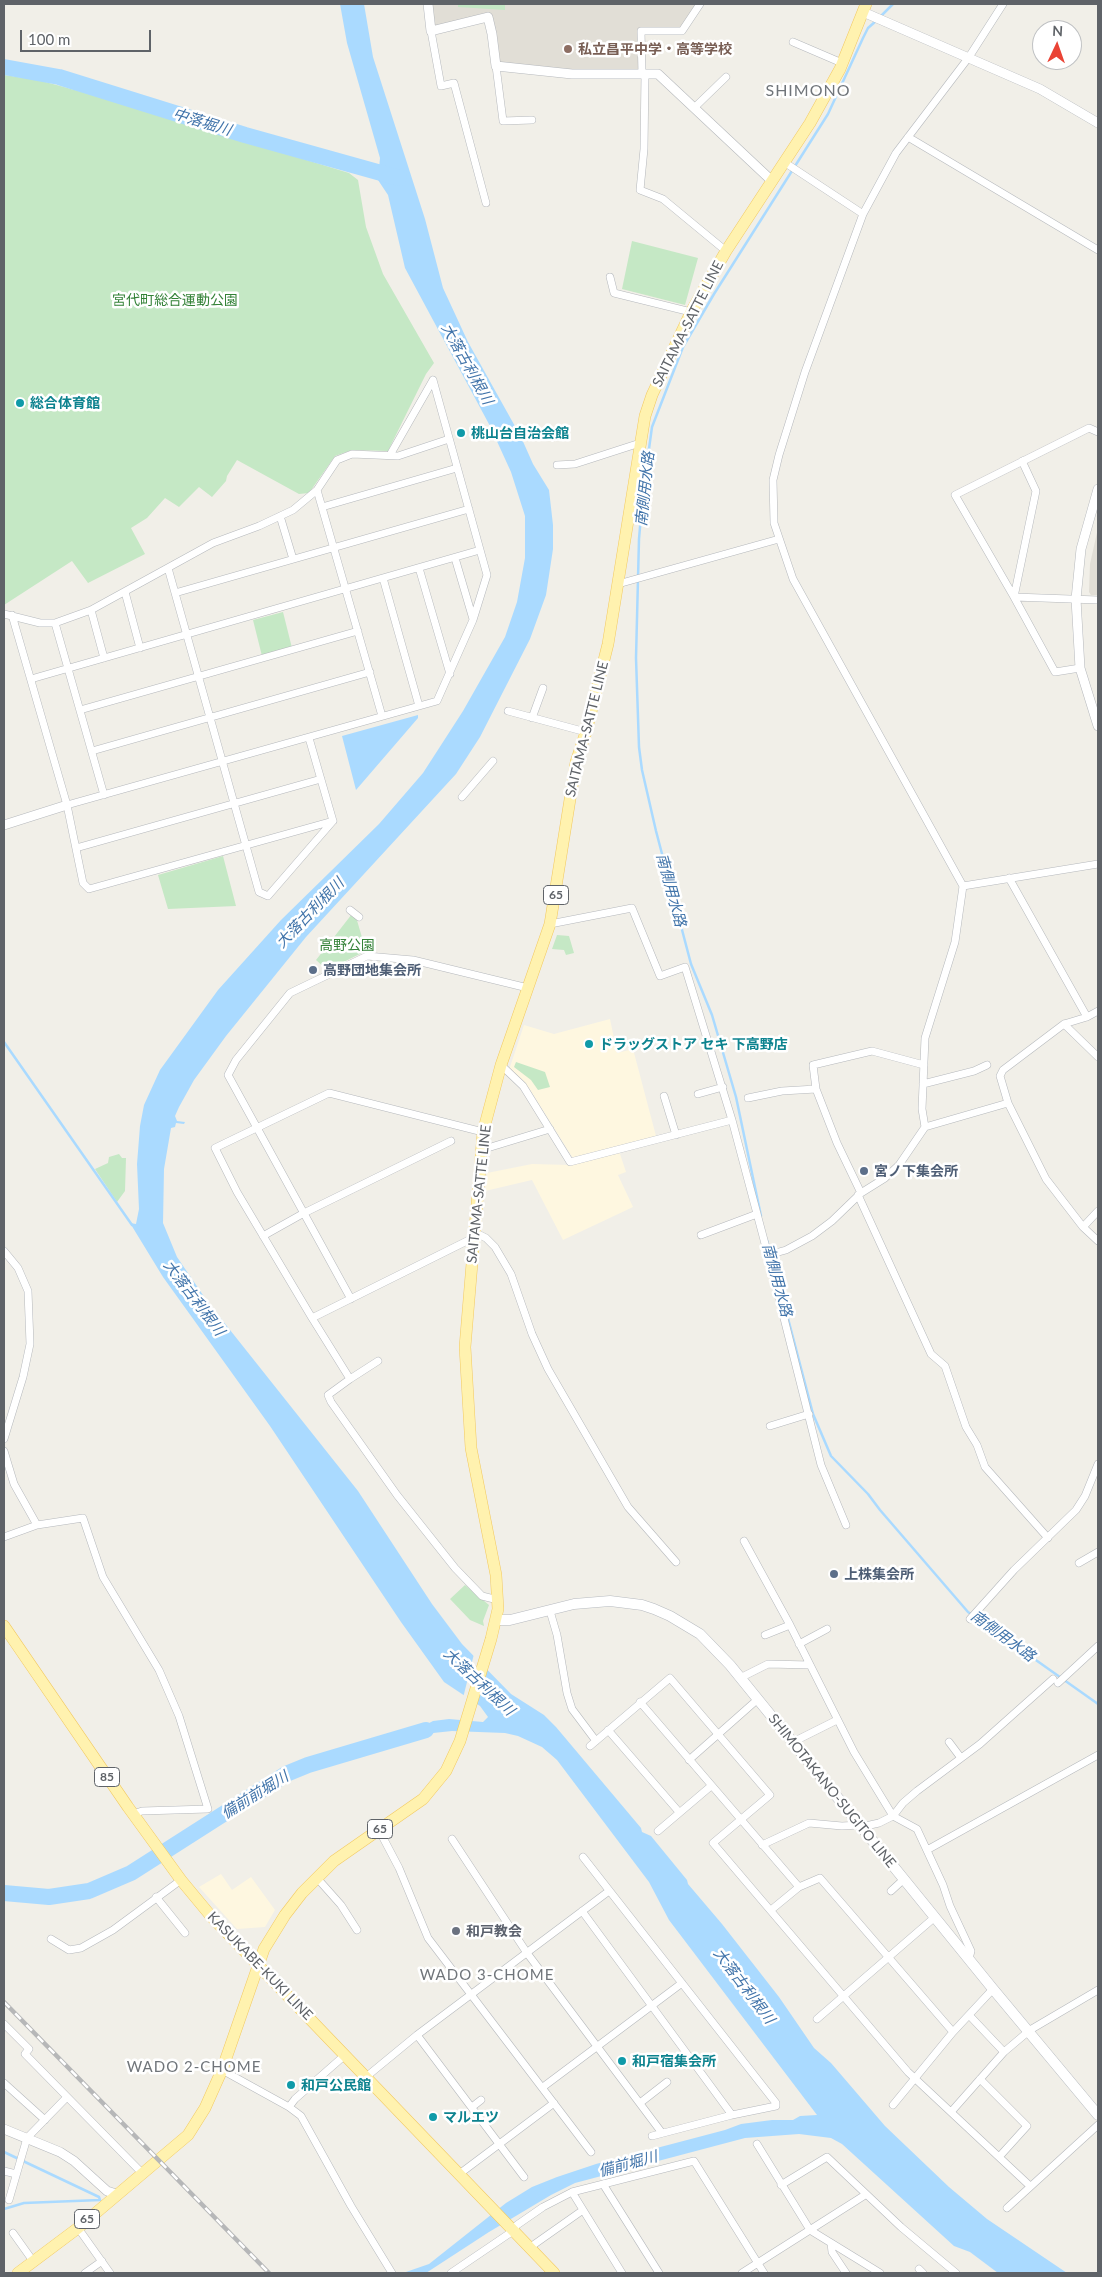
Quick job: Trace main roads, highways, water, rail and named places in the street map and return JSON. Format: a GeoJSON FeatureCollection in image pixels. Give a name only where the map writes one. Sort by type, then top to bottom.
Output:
{"type":"FeatureCollection","features":[{"type":"Feature","properties":{"kind":"main road","name":"SAITAMA-SATTE LINE"},"geometry":{"type":"LineString","coordinates":[[27,2269],[188,2135],[206,2108],[222,2070],[258,1964],[269,1939],[285,1915],[317,1878],[347,1851],[413,1808],[431,1791],[446,1771],[460,1741],[491,1639],[496,1620],[498,1600],[496,1575],[471,1448],[465,1347],[483,1132],[501,1065],[550,924],[576,762],[586,732],[608,644],[645,416],[652,395],[691,312],[726,251],[810,122],[842,64],[865,8]]}},
{"type":"Feature","properties":{"kind":"main road","name":"SHIMOTAKANO-SUGITO LINE"},"geometry":{"type":"LineString","coordinates":[[496,1620],[510,1620],[574,1604],[610,1602],[642,1605],[670,1616],[700,1634],[740,1678],[1098,2115]]}},
{"type":"Feature","properties":{"kind":"main road","name":"KASUKABE-KUKI LINE"},"geometry":{"type":"LineString","coordinates":[[4,1626],[167,1862],[210,1916],[554,2273]]}},
{"type":"Feature","properties":{"kind":"water"},"geometry":{"type":"Polygon","coordinates":[[[340,4],[364,4],[373,57],[425,219],[443,288],[468,342],[521,437],[533,464],[549,490],[553,525],[553,549],[546,595],[530,639],[480,737],[456,774],[306,937],[226,1036],[194,1080],[175,1116],[177,1121],[185,1122],[184,1124],[176,1123],[175,1127],[171,1128],[164,1169],[163,1223],[177,1257],[207,1301],[358,1491],[432,1604],[462,1644],[511,1694],[544,1715],[556,1727],[641,1828],[642,1832],[651,1836],[687,1880],[688,1884],[779,1997],[814,2048],[831,2063],[885,2126],[949,2187],[987,2219],[1067,2273],[998,2273],[970,2252],[954,2246],[842,2144],[831,2138],[799,2134],[745,2138],[575,2183],[489,2232],[426,2273],[403,2273],[429,2264],[506,2203],[532,2187],[557,2177],[596,2164],[725,2130],[741,2124],[772,2120],[793,2120],[800,2116],[817,2115],[669,1920],[649,1882],[557,1760],[542,1747],[518,1736],[505,1733],[452,1731],[405,1736],[433,1721],[449,1719],[483,1722],[488,1717],[480,1706],[444,1682],[401,1622],[270,1426],[163,1277],[130,1223],[136,1224],[139,1209],[137,1164],[144,1105],[160,1070],[218,990],[281,920],[379,824],[423,773],[463,711],[505,637],[517,602],[525,558],[525,516],[511,472],[490,426],[405,268],[388,195],[378,180],[380,158],[347,43],[340,4]]]}},
{"type":"Feature","properties":{"kind":"water"},"geometry":{"type":"Polygon","coordinates":[[[418,715],[418,718],[356,790],[342,736],[418,715]]]}},
{"type":"Feature","properties":{"kind":"waterway","name":"南側用水路"},"geometry":{"type":"LineString","coordinates":[[880,17],[893,4]]}},
{"type":"Feature","properties":{"kind":"waterway","name":"南側用水路"},"geometry":{"type":"LineString","coordinates":[[761,1216],[736,1097],[712,1015],[691,964],[642,770],[639,747],[636,658],[639,539],[643,492],[652,427],[683,347],[714,294],[828,114],[868,28],[876,21]]}},
{"type":"Feature","properties":{"kind":"waterway","name":"中落堀川"},"geometry":{"type":"LineString","coordinates":[[4,67],[59,77],[245,135],[399,178]]}},
{"type":"Feature","properties":{"kind":"waterway"},"geometry":{"type":"LineString","coordinates":[[4,1042],[132,1225]]}},
{"type":"Feature","properties":{"kind":"waterway","name":"南側用水路"},"geometry":{"type":"LineString","coordinates":[[767,1240],[771,1254]]}},
{"type":"Feature","properties":{"kind":"waterway","name":"南側用水路"},"geometry":{"type":"LineString","coordinates":[[773,1261],[813,1414],[831,1456],[868,1494],[968,1612],[1098,1704]]}},
{"type":"Feature","properties":{"kind":"waterway","name":"備前前堀川"},"geometry":{"type":"LineString","coordinates":[[4,1893],[49,1897],[89,1891],[131,1873],[286,1774],[308,1765],[426,1730]]}},
{"type":"Feature","properties":{"kind":"waterway"},"geometry":{"type":"LineString","coordinates":[[4,2152],[99,2197],[100,2200]]}},
{"type":"Feature","properties":{"kind":"waterway"},"geometry":{"type":"LineString","coordinates":[[4,2209],[24,2203],[100,2200]]}},
{"type":"Feature","properties":{"kind":"railway"},"geometry":{"type":"LineString","coordinates":[[4,2002],[269,2273]]}},
{"type":"Feature","properties":{"kind":"place","name":"私立昌平中学・高等学校"},"geometry":{"type":"Point","coordinates":[568,49]}},
{"type":"Feature","properties":{"kind":"place","name":"総合体育館"},"geometry":{"type":"Point","coordinates":[20,403]}},
{"type":"Feature","properties":{"kind":"place","name":"桃山台自治会館"},"geometry":{"type":"Point","coordinates":[461,433]}},
{"type":"Feature","properties":{"kind":"place","name":"高野団地集会所"},"geometry":{"type":"Point","coordinates":[313,970]}},
{"type":"Feature","properties":{"kind":"place","name":"ドラッグストア セキ 下高野店"},"geometry":{"type":"Point","coordinates":[589,1044]}},
{"type":"Feature","properties":{"kind":"place","name":"宮ノ下集会所"},"geometry":{"type":"Point","coordinates":[864,1171]}},
{"type":"Feature","properties":{"kind":"place","name":"上株集会所"},"geometry":{"type":"Point","coordinates":[834,1574]}},
{"type":"Feature","properties":{"kind":"place","name":"和戸教会"},"geometry":{"type":"Point","coordinates":[456,1931]}},
{"type":"Feature","properties":{"kind":"place","name":"和戸宿集会所"},"geometry":{"type":"Point","coordinates":[622,2061]}},
{"type":"Feature","properties":{"kind":"place","name":"和戸公民館"},"geometry":{"type":"Point","coordinates":[291,2085]}},
{"type":"Feature","properties":{"kind":"place","name":"マルエツ"},"geometry":{"type":"Point","coordinates":[433,2117]}},
{"type":"Feature","properties":{"kind":"district","name":"SHIMONO"},"geometry":{"type":"Point","coordinates":[808,91]}},
{"type":"Feature","properties":{"kind":"district","name":"WADO 3-CHOME"},"geometry":{"type":"Point","coordinates":[487,1975]}},
{"type":"Feature","properties":{"kind":"district","name":"WADO 2-CHOME"},"geometry":{"type":"Point","coordinates":[194,2067]}},
{"type":"Feature","properties":{"kind":"park label","name":"宮代町総合運動公園"},"geometry":{"type":"Point","coordinates":[175,300]}},
{"type":"Feature","properties":{"kind":"park label","name":"高野公園"},"geometry":{"type":"Point","coordinates":[347,945]}},
{"type":"Feature","properties":{"kind":"water label","name":"大落古利根川"},"geometry":{"type":"Point","coordinates":[467,364]}},
{"type":"Feature","properties":{"kind":"water label","name":"大落古利根川"},"geometry":{"type":"Point","coordinates":[310,913]}},
{"type":"Feature","properties":{"kind":"water label","name":"大落古利根川"},"geometry":{"type":"Point","coordinates":[194,1298]}},
{"type":"Feature","properties":{"kind":"water label","name":"大落古利根川"},"geometry":{"type":"Point","coordinates":[479,1682]}},
{"type":"Feature","properties":{"kind":"water label","name":"大落古利根川"},"geometry":{"type":"Point","coordinates":[744,1986]}},
{"type":"Feature","properties":{"kind":"water label","name":"備前堀川"},"geometry":{"type":"Point","coordinates":[628,2164]}}]}
